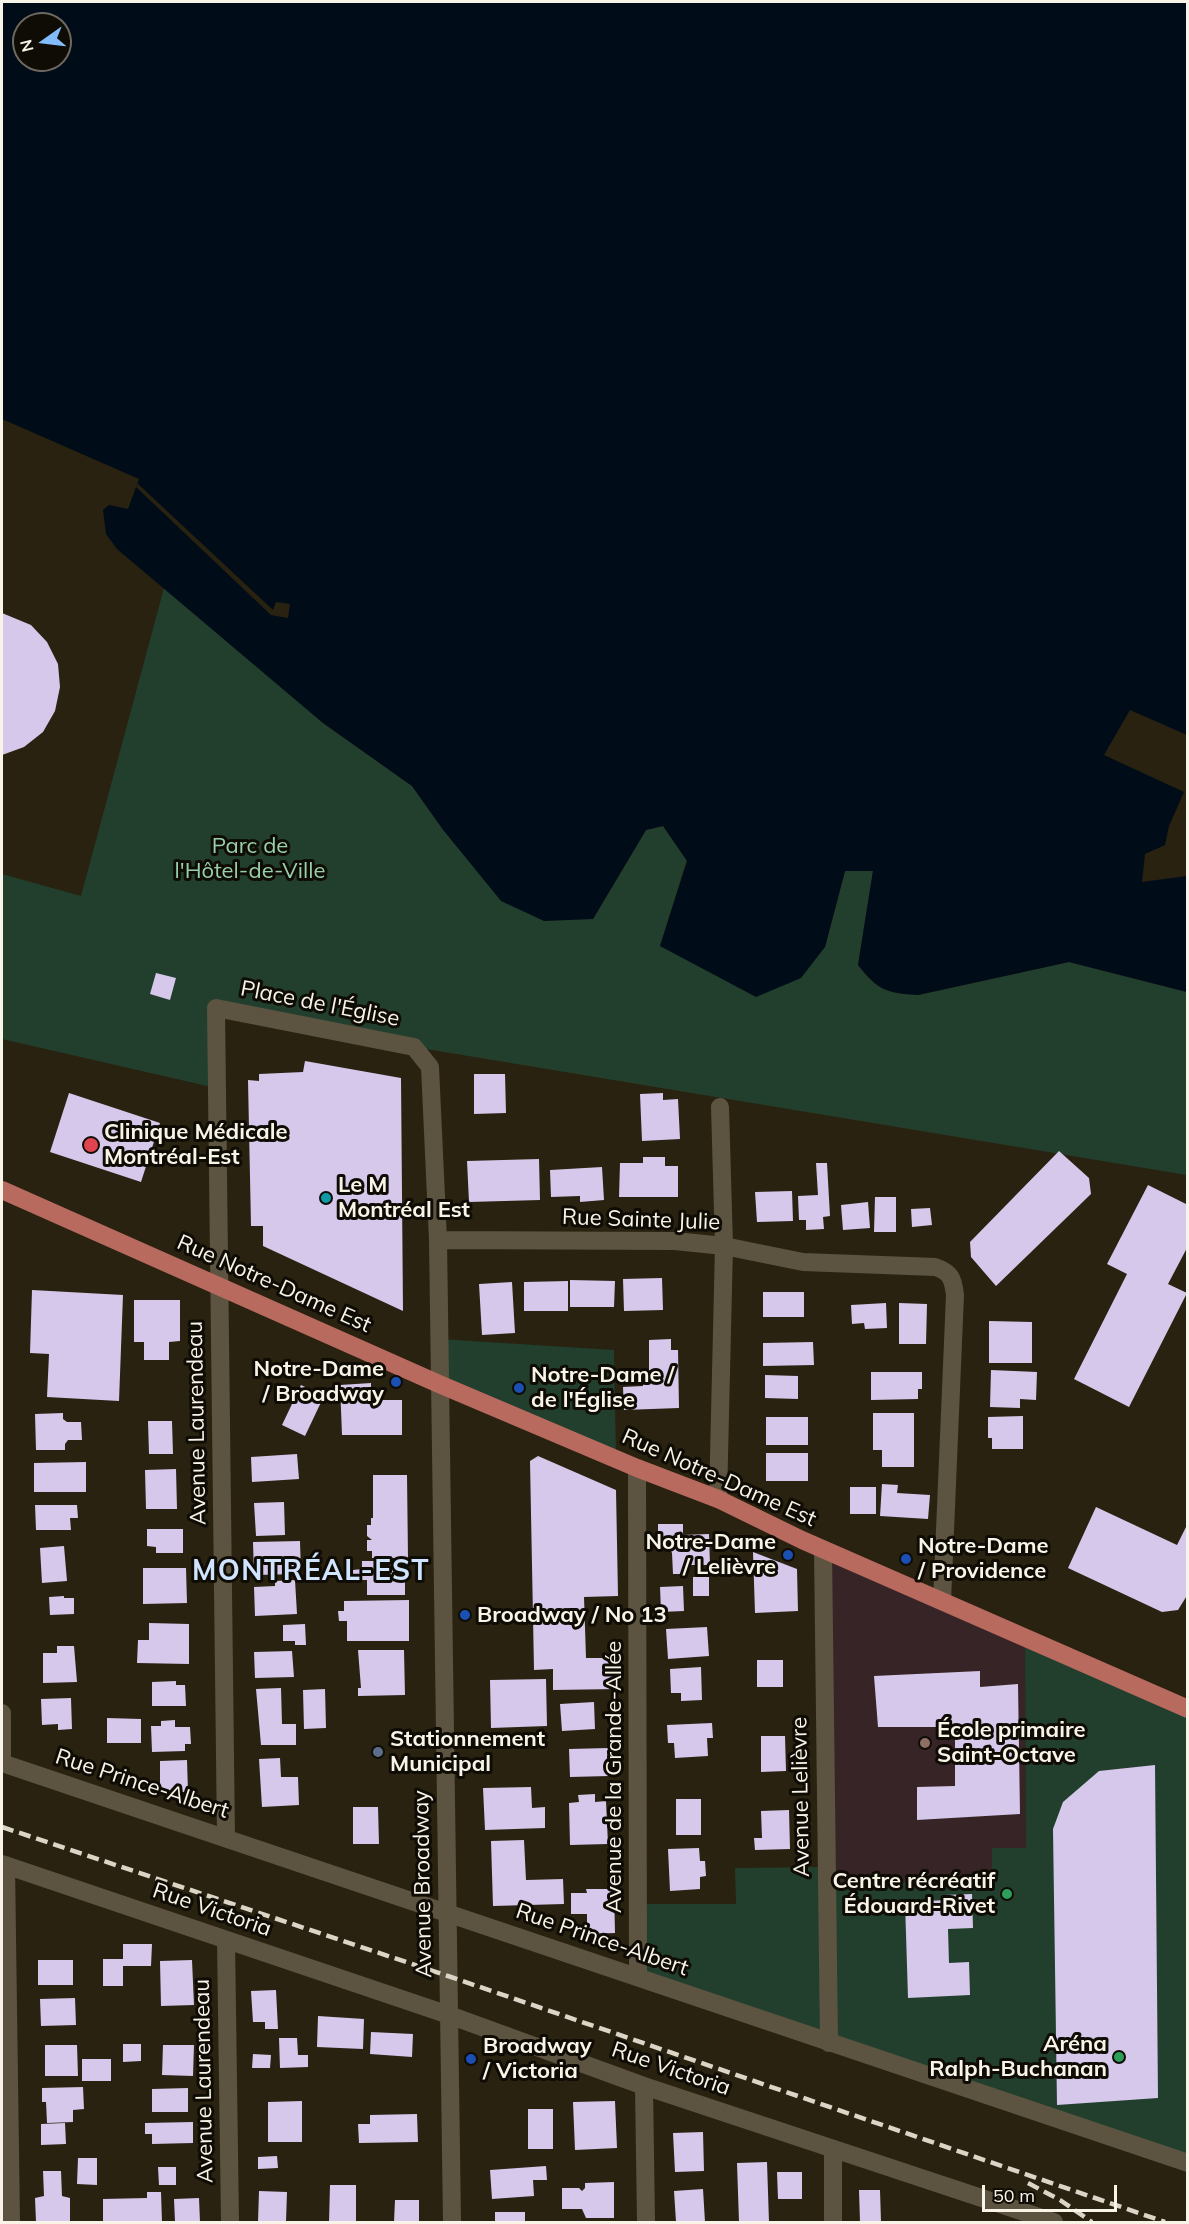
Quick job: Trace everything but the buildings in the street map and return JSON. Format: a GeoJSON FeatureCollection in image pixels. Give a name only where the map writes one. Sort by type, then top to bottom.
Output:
{"type":"FeatureCollection","features":[{"type":"Feature","properties":{"kind":"main road","name":"Rue Notre-Dame Est"},"geometry":{"type":"LineString","coordinates":[[2,1190],[439,1384],[637,1468],[718,1499],[823,1550],[1188,1709]]}},
{"type":"Feature","properties":{"kind":"street","name":"Place de l'Église"},"geometry":{"type":"LineString","coordinates":[[216,1008],[414,1047]]}},
{"type":"Feature","properties":{"kind":"street","name":"Avenue Laurendeau"},"geometry":{"type":"LineString","coordinates":[[216,1008],[226,1838]]}},
{"type":"Feature","properties":{"kind":"street","name":"Avenue Broadway"},"geometry":{"type":"LineString","coordinates":[[414,1047],[430,1067],[438,1240],[452,2223]]}},
{"type":"Feature","properties":{"kind":"street"},"geometry":{"type":"LineString","coordinates":[[718,1499],[724,1246],[720,1107]]}},
{"type":"Feature","properties":{"kind":"street","name":"Rue Sainte Julie"},"geometry":{"type":"LineString","coordinates":[[438,1240],[675,1241],[724,1246],[803,1263],[935,1267],[947,1271],[953,1281],[955,1295],[942,1601]]}},
{"type":"Feature","properties":{"kind":"street","name":"Avenue de la Grande-Allée"},"geometry":{"type":"LineString","coordinates":[[637,1468],[638,1977]]}},
{"type":"Feature","properties":{"kind":"street","name":"Avenue Lelièvre"},"geometry":{"type":"LineString","coordinates":[[823,1550],[828,2043]]}},
{"type":"Feature","properties":{"kind":"street"},"geometry":{"type":"LineString","coordinates":[[2,1713],[2,1763]]}},
{"type":"Feature","properties":{"kind":"street","name":"Rue Prince-Albert"},"geometry":{"type":"LineString","coordinates":[[2,1763],[1188,2163]]}},
{"type":"Feature","properties":{"kind":"street"},"geometry":{"type":"LineString","coordinates":[[4,1865],[11,2223]]}},
{"type":"Feature","properties":{"kind":"street","name":"Rue Victoria"},"geometry":{"type":"LineString","coordinates":[[4,1865],[449,2015],[644,2086],[1024,2217],[1054,2223]]}},
{"type":"Feature","properties":{"kind":"street","name":"Avenue Laurendeau"},"geometry":{"type":"LineString","coordinates":[[226,1940],[230,2223]]}},
{"type":"Feature","properties":{"kind":"street"},"geometry":{"type":"LineString","coordinates":[[644,2086],[646,2223]]}},
{"type":"Feature","properties":{"kind":"street"},"geometry":{"type":"LineString","coordinates":[[833,2150],[833,2223]]}},
{"type":"Feature","properties":{"kind":"shaded area"},"geometry":{"type":"Polygon","coordinates":[[[2,2],[1187,2],[1187,735],[1130,710],[1104,755],[1184,792],[1169,826],[1165,845],[1145,854],[1142,882],[1187,876],[1187,992],[1069,962],[918,995],[884,989],[871,980],[858,965],[873,871],[845,871],[825,947],[801,978],[756,997],[660,946],[687,861],[663,826],[646,830],[593,919],[544,921],[501,901],[444,831],[412,786],[323,723],[117,549],[106,534],[103,510],[109,505],[128,509],[139,479],[2,419],[2,2]]]}},
{"type":"Feature","properties":{"kind":"shaded area","name":"École primaire Saint-Octave"},"geometry":{"type":"Polygon","coordinates":[[[823,1550],[1025,1638],[1026,1849],[992,1881],[826,1882],[823,1550]]]}},
{"type":"Feature","properties":{"kind":"green space","name":"Parc de l'Hôtel-de-Ville"},"geometry":{"type":"Polygon","coordinates":[[[164,588],[323,723],[412,786],[444,831],[593,919],[646,830],[663,826],[687,860],[660,946],[825,947],[845,871],[873,871],[858,965],[871,980],[884,989],[918,995],[1069,962],[1187,992],[1187,1175],[414,1047],[217,1008],[216,1088],[2,1039],[2,874],[81,896],[164,588]]]}},
{"type":"Feature","properties":{"kind":"green space"},"geometry":{"type":"Polygon","coordinates":[[[439,1339],[614,1350],[616,1459],[439,1384],[439,1339]]]}},
{"type":"Feature","properties":{"kind":"green space","name":"Centre récréatif Édouard-Rivet"},"geometry":{"type":"Polygon","coordinates":[[[1025,1638],[1187,1709],[1187,2163],[638,1977],[638,1904],[736,1904],[735,1868],[825,1867],[827,1882],[992,1881],[992,1848],[1026,1848],[1025,1638]]]}},
{"type":"Feature","properties":{"kind":"pier"},"geometry":{"type":"Polygon","coordinates":[[[137,483],[273,610],[276,602],[290,604],[288,618],[271,615],[136,487],[137,483]]]}},
{"type":"Feature","properties":{"kind":"railway"},"geometry":{"type":"LineString","coordinates":[[2,1827],[448,1976],[1165,2222]]}},
{"type":"Feature","properties":{"kind":"railway"},"geometry":{"type":"LineString","coordinates":[[1028,2183],[1060,2200],[1092,2222]]}},
{"type":"Feature","properties":{"kind":"place","name":"Clinique Médicale Montréal-Est"},"geometry":{"type":"Point","coordinates":[91,1145]}},
{"type":"Feature","properties":{"kind":"place","name":"Le M Montréal Est"},"geometry":{"type":"Point","coordinates":[326,1198]}},
{"type":"Feature","properties":{"kind":"place","name":"Notre-Dame / Broadway"},"geometry":{"type":"Point","coordinates":[396,1382]}},
{"type":"Feature","properties":{"kind":"place","name":"Notre-Dame / de l'Église"},"geometry":{"type":"Point","coordinates":[519,1388]}},
{"type":"Feature","properties":{"kind":"place","name":"Notre-Dame / Lelièvre"},"geometry":{"type":"Point","coordinates":[788,1555]}},
{"type":"Feature","properties":{"kind":"place","name":"Notre-Dame / Providence"},"geometry":{"type":"Point","coordinates":[906,1559]}},
{"type":"Feature","properties":{"kind":"place","name":"Broadway / No 13"},"geometry":{"type":"Point","coordinates":[465,1615]}},
{"type":"Feature","properties":{"kind":"place","name":"École primaire Saint-Octave"},"geometry":{"type":"Point","coordinates":[925,1743]}},
{"type":"Feature","properties":{"kind":"place","name":"Stationnement Municipal"},"geometry":{"type":"Point","coordinates":[378,1752]}},
{"type":"Feature","properties":{"kind":"place","name":"Centre récréatif Édouard-Rivet"},"geometry":{"type":"Point","coordinates":[1007,1894]}},
{"type":"Feature","properties":{"kind":"place","name":"Aréna Ralph-Buchanan"},"geometry":{"type":"Point","coordinates":[1119,2057]}},
{"type":"Feature","properties":{"kind":"place","name":"Broadway / Victoria"},"geometry":{"type":"Point","coordinates":[471,2059]}},
{"type":"Feature","properties":{"kind":"district","name":"MONTRÉAL-EST"},"geometry":{"type":"Point","coordinates":[311,1572]}}]}
